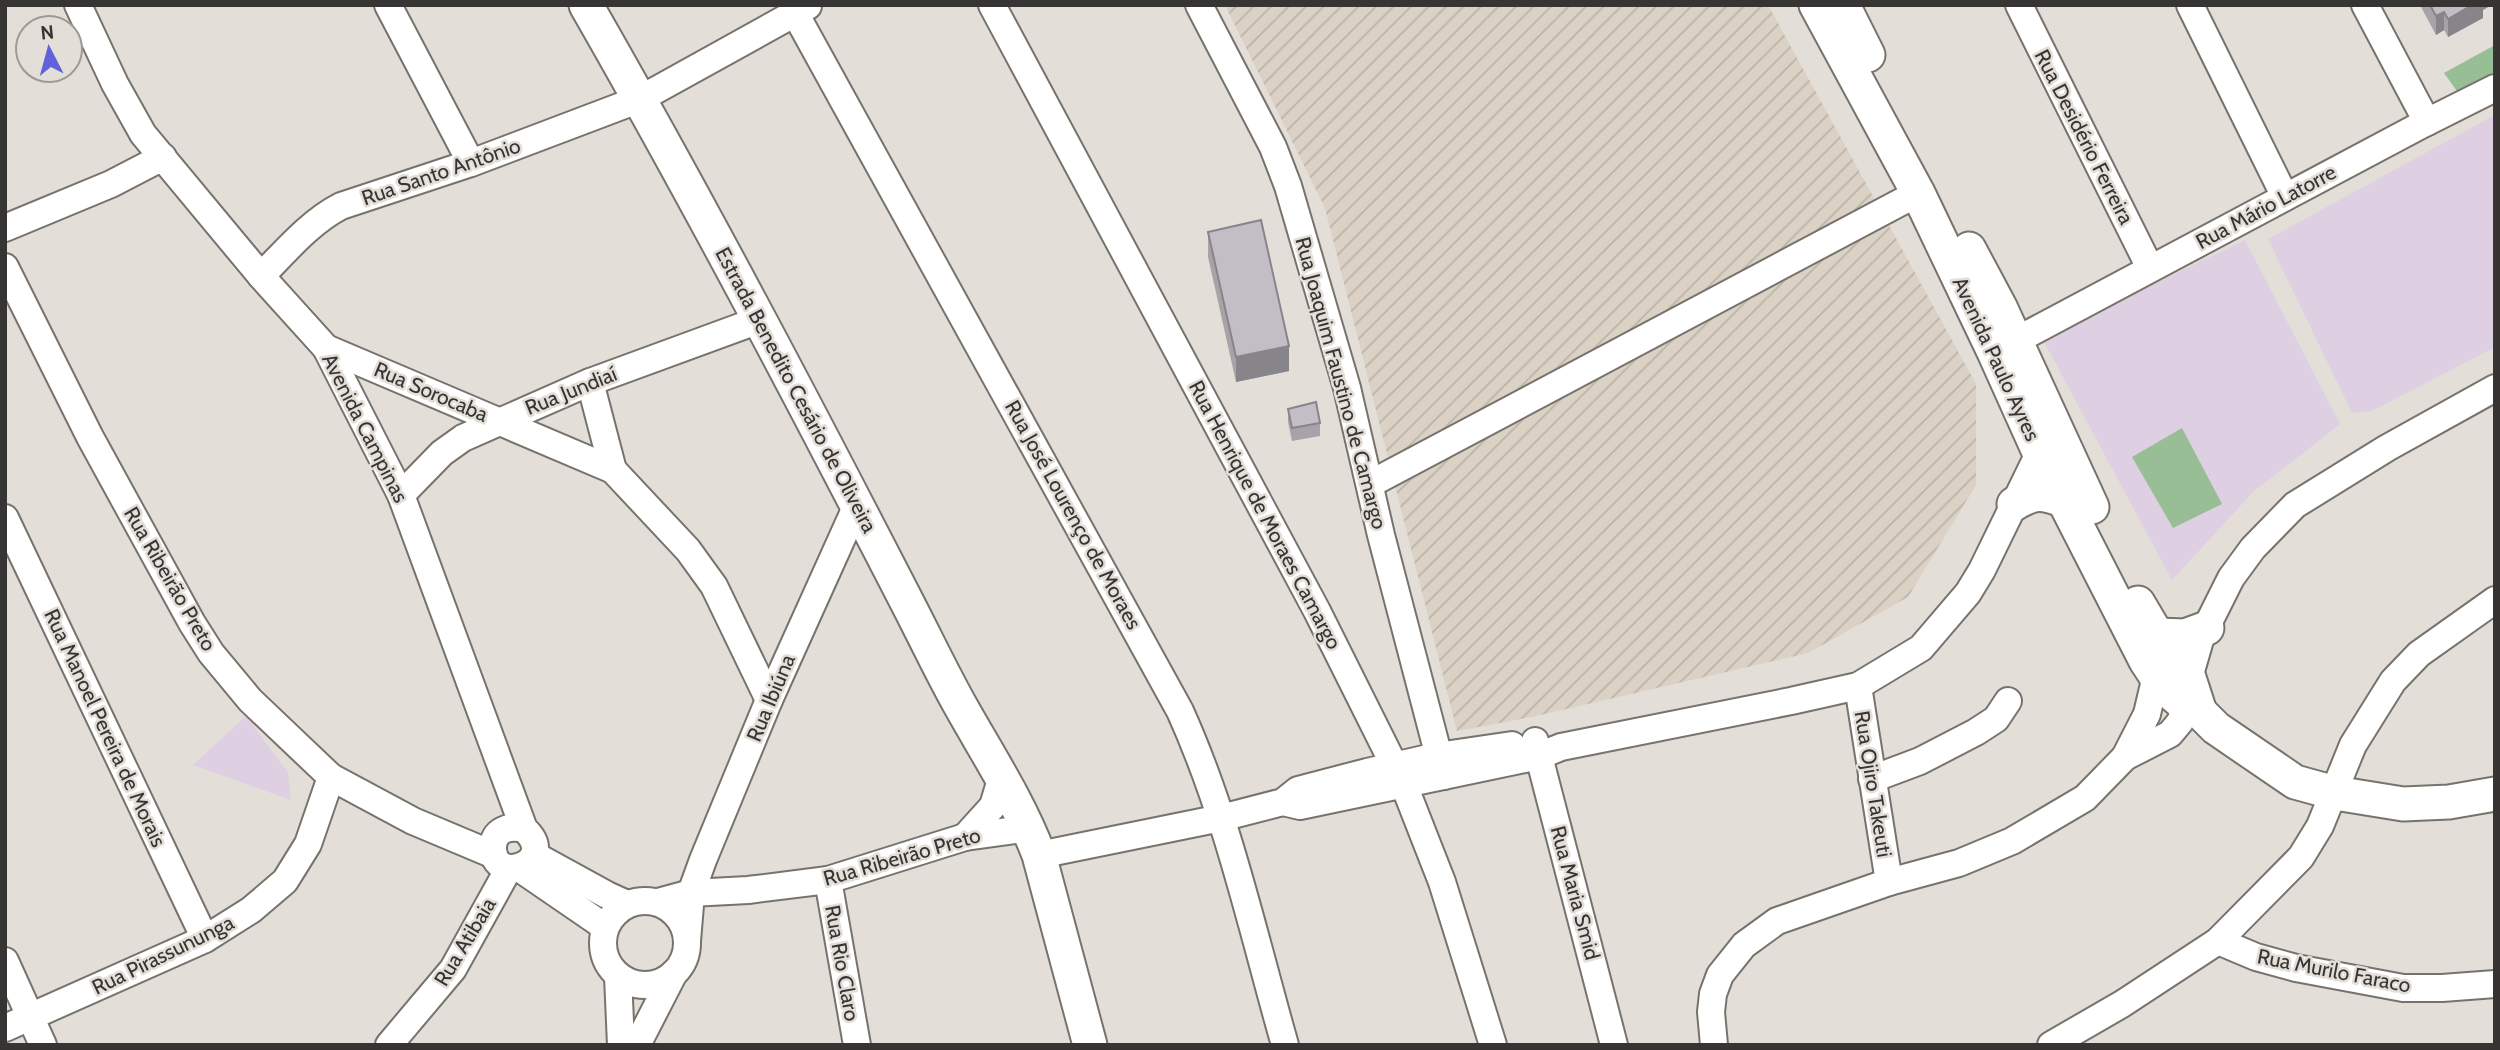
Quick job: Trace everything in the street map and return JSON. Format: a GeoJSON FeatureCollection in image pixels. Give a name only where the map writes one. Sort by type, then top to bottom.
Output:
{"type":"FeatureCollection","features":[{"type":"Feature","properties":{"kind":"main road","name":"Estrada Benedito Cesário de Oliveira"},"geometry":{"type":"LineString","coordinates":[[586,5],[759,320],[1034,841],[1090,1045]]}},
{"type":"Feature","properties":{"kind":"main road","name":"Avenida Paulo Ayres"},"geometry":{"type":"LineString","coordinates":[[1837,7],[1918,193],[2017,344]]}},
{"type":"Feature","properties":{"kind":"main road","name":"Avenida Paulo Ayres"},"geometry":{"type":"LineString","coordinates":[[1837,7],[2017,344],[2065,501],[2183,666]]}},
{"type":"Feature","properties":{"kind":"main road","name":"Avenida Paulo Ayres"},"geometry":{"type":"LineString","coordinates":[[2047,438],[2134,597],[2183,666]]}},
{"type":"Feature","properties":{"kind":"main road"},"geometry":{"type":"LineString","coordinates":[[2014,504],[2033,494],[2065,501]]}},
{"type":"Feature","properties":{"kind":"main road"},"geometry":{"type":"LineString","coordinates":[[2183,666],[2216,727],[2295,782],[2335,793],[2403,804],[2449,802],[2495,794]]}},
{"type":"Feature","properties":{"kind":"street","name":"Avenida Campinas"},"geometry":{"type":"LineString","coordinates":[[78,5],[130,113],[143,134],[261,276],[326,348],[401,495],[524,829],[531,835],[535,845],[514,862]]}},
{"type":"Feature","properties":{"kind":"street"},"geometry":{"type":"LineString","coordinates":[[388,5],[471,163]]}},
{"type":"Feature","properties":{"kind":"street","name":"Rua Henrique de Moraes Camargo"},"geometry":{"type":"LineString","coordinates":[[992,5],[1317,611],[1400,776],[1442,882],[1493,1045]]}},
{"type":"Feature","properties":{"kind":"street","name":"Rua Joaquim Faustino de Camargo"},"geometry":{"type":"LineString","coordinates":[[1199,5],[1273,147],[1288,186],[1347,388],[1441,766]]}},
{"type":"Feature","properties":{"kind":"street","name":"Rua Desidério Ferreira"},"geometry":{"type":"LineString","coordinates":[[2019,5],[2150,268]]}},
{"type":"Feature","properties":{"kind":"street"},"geometry":{"type":"LineString","coordinates":[[2190,5],[2285,197]]}},
{"type":"Feature","properties":{"kind":"street"},"geometry":{"type":"LineString","coordinates":[[2365,5],[2427,122]]}},
{"type":"Feature","properties":{"kind":"street","name":"Rua Santo Antônio"},"geometry":{"type":"LineString","coordinates":[[261,276],[326,214],[341,206],[471,163],[640,99],[803,9]]}},
{"type":"Feature","properties":{"kind":"street","name":"Rua José Lourenço de Moraes"},"geometry":{"type":"LineString","coordinates":[[803,9],[1180,711],[1201,757],[1221,818],[1285,1045]]}},
{"type":"Feature","properties":{"kind":"street","name":"Rua Mário Latorre"},"geometry":{"type":"LineString","coordinates":[[2017,344],[2150,268],[2495,88]]}},
{"type":"Feature","properties":{"kind":"street"},"geometry":{"type":"LineString","coordinates":[[5,228],[111,184],[163,157]]}},
{"type":"Feature","properties":{"kind":"street"},"geometry":{"type":"LineString","coordinates":[[1370,484],[1918,193]]}},
{"type":"Feature","properties":{"kind":"street","name":"Rua Ribeirão Preto"},"geometry":{"type":"LineString","coordinates":[[5,267],[90,437],[192,623],[211,653],[250,700],[331,776],[413,821],[514,862]]}},
{"type":"Feature","properties":{"kind":"street","name":"Rua Jundiaí"},"geometry":{"type":"LineString","coordinates":[[401,495],[442,453],[463,438],[590,382],[759,320]]}},
{"type":"Feature","properties":{"kind":"street","name":"Rua Sorocaba"},"geometry":{"type":"LineString","coordinates":[[326,348],[613,470],[688,550],[714,586],[769,700]]}},
{"type":"Feature","properties":{"kind":"street","name":"Rua Sorocaba"},"geometry":{"type":"LineString","coordinates":[[590,382],[613,470]]}},
{"type":"Feature","properties":{"kind":"street"},"geometry":{"type":"LineString","coordinates":[[1714,1045],[1711,1012],[1713,994],[1720,975],[1744,945],[1777,921],[1889,882],[1959,863],[2012,841],[2085,797],[2125,757],[2147,714],[2183,666],[2231,578],[2253,548],[2295,505],[2387,448],[2495,388]]}},
{"type":"Feature","properties":{"kind":"street","name":"Rua Ribeirão Preto"},"geometry":{"type":"LineString","coordinates":[[691,893],[748,890],[828,880],[965,837],[1034,841],[1221,818],[1283,802],[1300,806],[1441,766],[1791,702],[1858,685],[1921,648],[1968,593],[2047,438]]}},
{"type":"Feature","properties":{"kind":"street","name":"Rua Ibiúna"},"geometry":{"type":"LineString","coordinates":[[687,940],[691,893],[769,700],[857,505]]}},
{"type":"Feature","properties":{"kind":"street","name":"Rua Manoel Pereira de Morais"},"geometry":{"type":"LineString","coordinates":[[5,517],[205,939]]}},
{"type":"Feature","properties":{"kind":"street"},"geometry":{"type":"LineString","coordinates":[[2051,1045],[2122,1004],[2218,942],[2301,857],[2320,826],[2353,745],[2393,681],[2419,654],[2495,600]]}},
{"type":"Feature","properties":{"kind":"street"},"geometry":{"type":"LineString","coordinates":[[2125,757],[2170,734],[2180,722],[2183,666]]}},
{"type":"Feature","properties":{"kind":"street","name":"Rua Ojiro Takeuti"},"geometry":{"type":"LineString","coordinates":[[1858,685],[1889,882]]}},
{"type":"Feature","properties":{"kind":"street"},"geometry":{"type":"LineString","coordinates":[[1872,779],[1920,761],[1976,732],[1996,719],[2008,701]]}},
{"type":"Feature","properties":{"kind":"street","name":"Rua Maria Smid"},"geometry":{"type":"LineString","coordinates":[[1545,748],[1614,1045]]}},
{"type":"Feature","properties":{"kind":"street","name":"Rua Pirassununga"},"geometry":{"type":"LineString","coordinates":[[5,1028],[205,939],[251,910],[285,881],[309,844],[331,776]]}},
{"type":"Feature","properties":{"kind":"street"},"geometry":{"type":"LineString","coordinates":[[965,837],[993,806],[1002,776]]}},
{"type":"Feature","properties":{"kind":"street"},"geometry":{"type":"LineString","coordinates":[[524,829],[514,826],[504,828],[496,835],[492,845],[605,928]]}},
{"type":"Feature","properties":{"kind":"street"},"geometry":{"type":"LineString","coordinates":[[514,862],[627,904]]}},
{"type":"Feature","properties":{"kind":"street","name":"Rua Atibaia"},"geometry":{"type":"LineString","coordinates":[[389,1045],[453,969],[514,862]]}},
{"type":"Feature","properties":{"kind":"street","name":"Rua Rio Claro"},"geometry":{"type":"LineString","coordinates":[[828,880],[857,1045]]}},
{"type":"Feature","properties":{"kind":"street"},"geometry":{"type":"LineString","coordinates":[[674,973],[662,982],[646,985],[631,983],[618,976],[607,962],[602,945],[605,928],[614,913],[627,904],[642,900],[658,902],[691,893]]}},
{"type":"Feature","properties":{"kind":"street"},"geometry":{"type":"LineString","coordinates":[[638,1045],[684,958],[687,940],[683,924],[673,911],[658,902]]}},
{"type":"Feature","properties":{"kind":"street","name":"Rua Murilo Faraco"},"geometry":{"type":"LineString","coordinates":[[2218,942],[2256,957],[2296,968],[2403,988],[2495,984]]}},
{"type":"Feature","properties":{"kind":"street"},"geometry":{"type":"LineString","coordinates":[[5,961],[43,1045]]}},
{"type":"Feature","properties":{"kind":"street"},"geometry":{"type":"LineString","coordinates":[[618,976],[621,1045]]}},
{"type":"Feature","properties":{"kind":"shaded area"},"geometry":{"type":"Polygon","coordinates":[[[1225,5],[1768,5],[1976,384],[1976,485],[1908,597],[1808,653],[1536,716],[1457,731],[1325,208],[1225,5]]]}},
{"type":"Feature","properties":{"kind":"shaded area"},"geometry":{"type":"Polygon","coordinates":[[[2495,115],[2495,347],[2372,411],[2352,413],[2268,239],[2495,115]]]}},
{"type":"Feature","properties":{"kind":"shaded area"},"geometry":{"type":"Polygon","coordinates":[[[2245,240],[2340,424],[2253,492],[2172,580],[2042,338],[2245,240]]]}},
{"type":"Feature","properties":{"kind":"shaded area"},"geometry":{"type":"Polygon","coordinates":[[[246,716],[288,773],[291,800],[193,765],[246,716]]]}},
{"type":"Feature","properties":{"kind":"green space"},"geometry":{"type":"Polygon","coordinates":[[[2495,45],[2495,75],[2459,94],[2444,73],[2495,45]]]}},
{"type":"Feature","properties":{"kind":"green space"},"geometry":{"type":"Polygon","coordinates":[[[2182,428],[2222,504],[2173,528],[2132,457],[2182,428]]]}},
{"type":"Feature","properties":{"kind":"building"},"geometry":{"type":"Polygon","coordinates":[[[2430,5],[2472,5],[2448,19],[2444,12],[2436,16],[2430,5]]]}},
{"type":"Feature","properties":{"kind":"building"},"geometry":{"type":"Polygon","coordinates":[[[1261,220],[1289,346],[1236,357],[1208,232],[1261,220]]]}},
{"type":"Feature","properties":{"kind":"building"},"geometry":{"type":"Polygon","coordinates":[[[1316,402],[1320,423],[1292,428],[1288,409],[1316,402]]]}}]}
